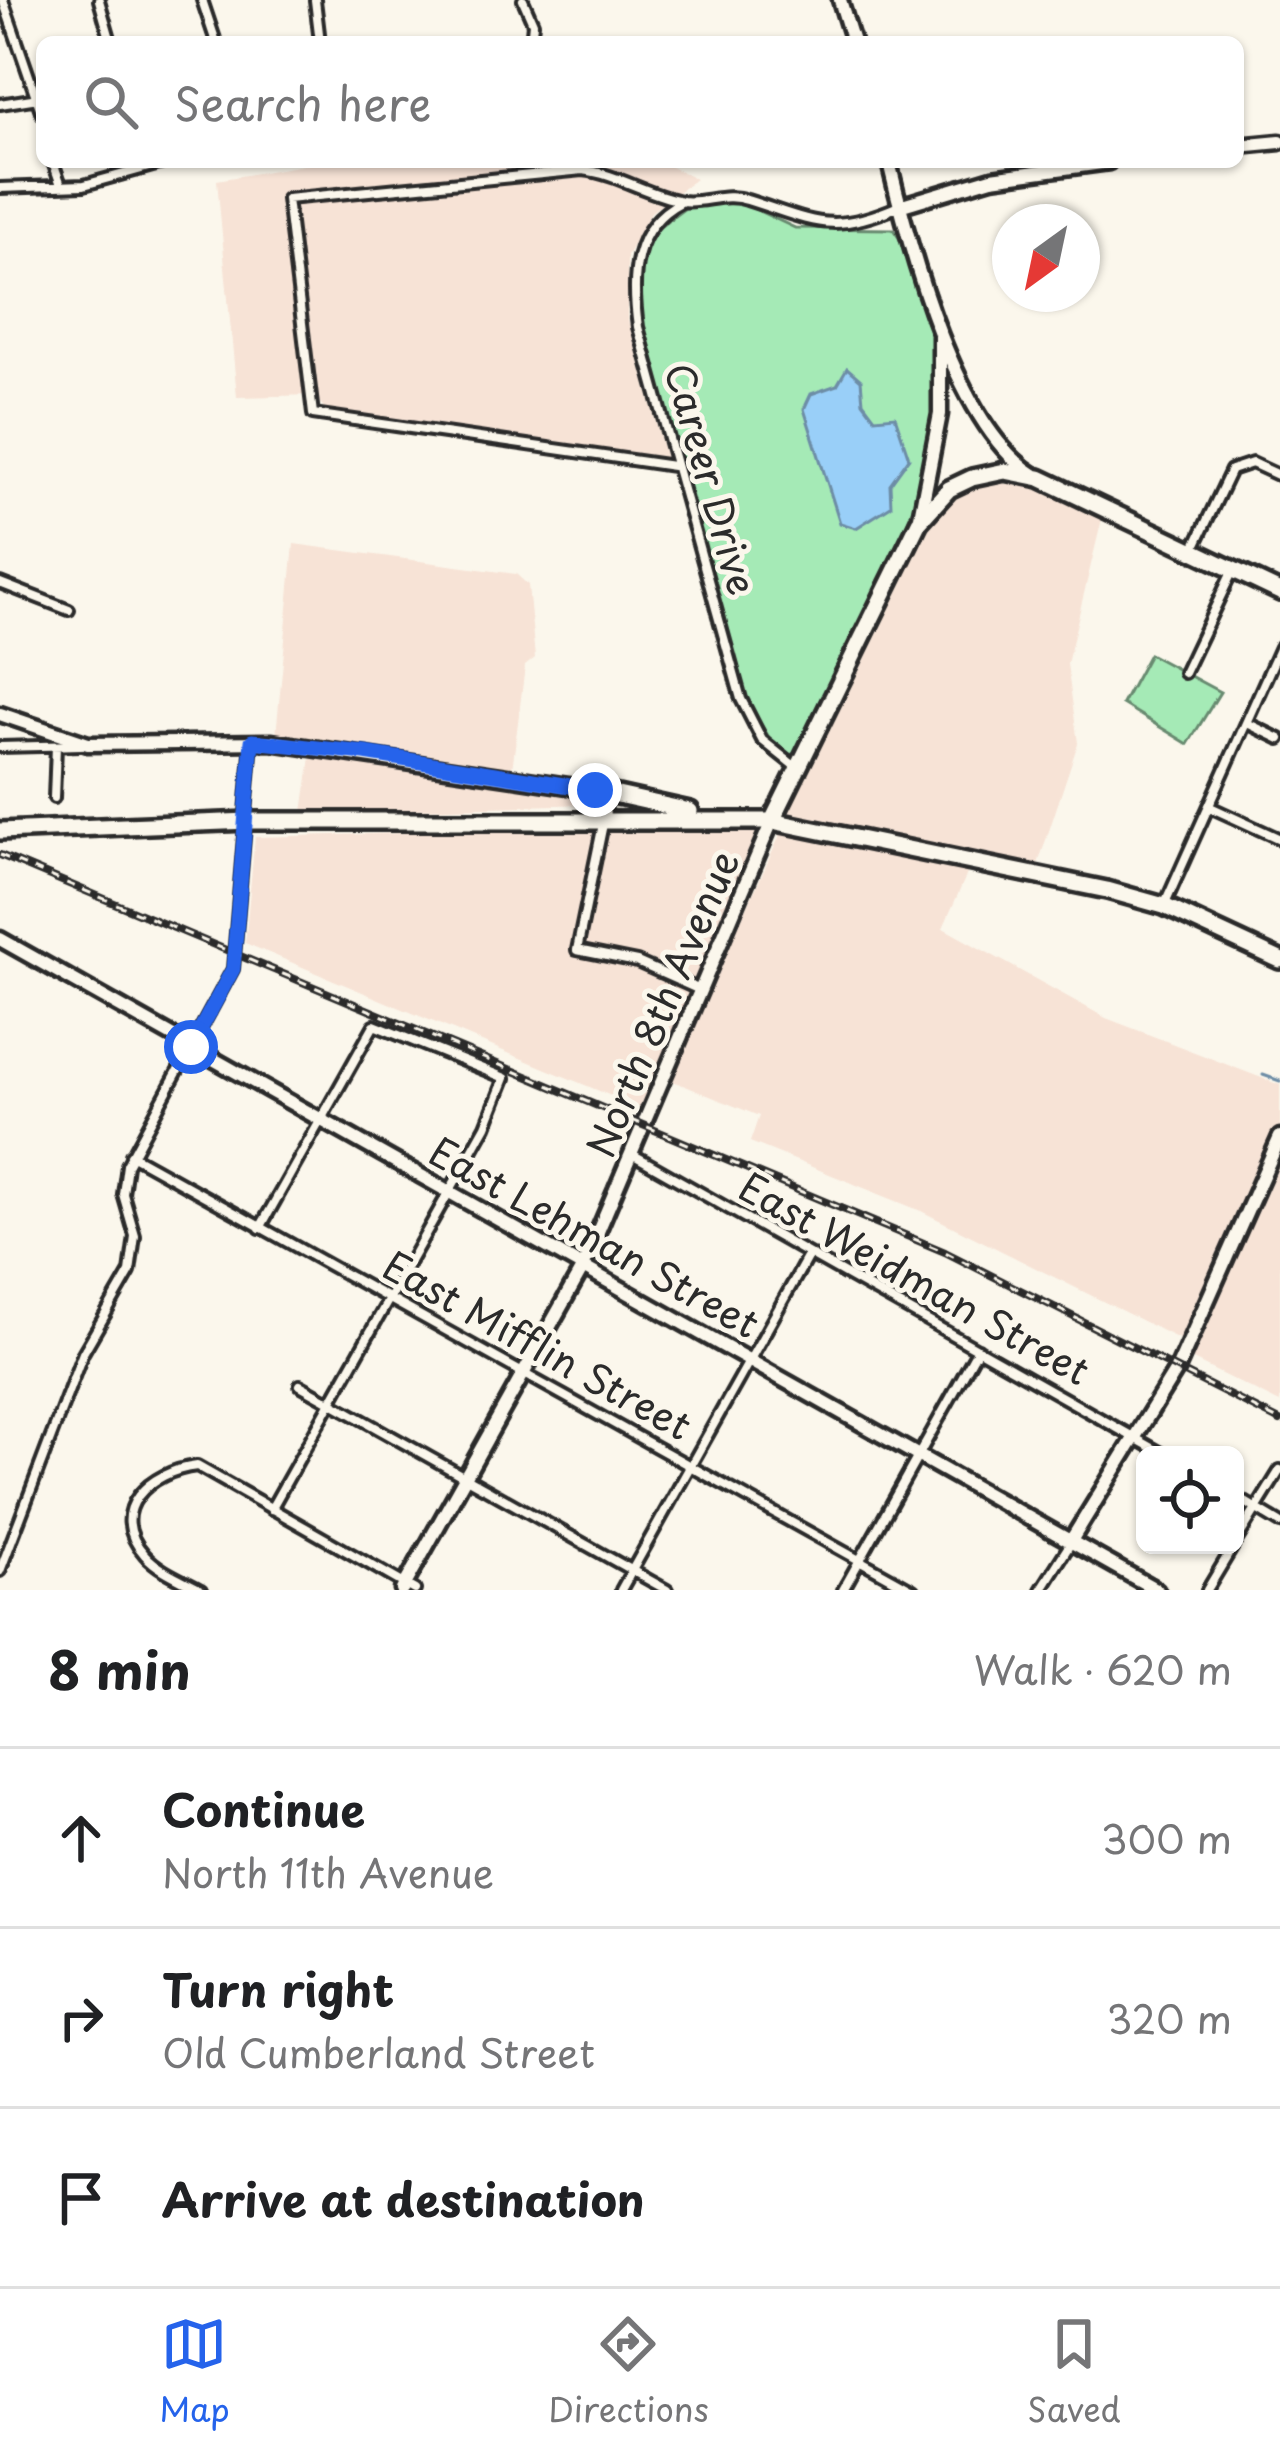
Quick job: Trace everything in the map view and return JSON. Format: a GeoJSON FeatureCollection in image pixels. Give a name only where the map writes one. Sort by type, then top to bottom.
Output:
{"type":"FeatureCollection","features":[{"type":"Feature","properties":{"kind":"highway"},"geometry":{"type":"LineString","coordinates":[[772,821],[919,522],[949,489],[972,478],[1005,472],[1040,478],[1280,592]]}},
{"type":"Feature","properties":{"kind":"highway"},"geometry":{"type":"LineString","coordinates":[[595,790],[725,817],[771,804],[794,776]]}},
{"type":"Feature","properties":{"kind":"highway"},"geometry":{"type":"LineString","coordinates":[[1,831],[249,821],[604,817],[772,821],[986,862],[1164,906],[1280,960]]}},
{"type":"Feature","properties":{"kind":"street"},"geometry":{"type":"LineString","coordinates":[[3,0],[5,20],[36,93]]}},
{"type":"Feature","properties":{"kind":"street"},"geometry":{"type":"LineString","coordinates":[[98,0],[109,36]]}},
{"type":"Feature","properties":{"kind":"street"},"geometry":{"type":"LineString","coordinates":[[202,0],[214,36]]}},
{"type":"Feature","properties":{"kind":"street"},"geometry":{"type":"LineString","coordinates":[[315,0],[319,36]]}},
{"type":"Feature","properties":{"kind":"street"},"geometry":{"type":"LineString","coordinates":[[523,0],[533,23],[532,36]]}},
{"type":"Feature","properties":{"kind":"street"},"geometry":{"type":"LineString","coordinates":[[840,0],[852,36]]}},
{"type":"Feature","properties":{"kind":"street"},"geometry":{"type":"LineString","coordinates":[[0,104],[36,98]]}},
{"type":"Feature","properties":{"kind":"street"},"geometry":{"type":"LineString","coordinates":[[1244,145],[1280,142]]}},
{"type":"Feature","properties":{"kind":"street"},"geometry":{"type":"LineString","coordinates":[[55,168],[61,184]]}},
{"type":"Feature","properties":{"kind":"street"},"geometry":{"type":"LineString","coordinates":[[0,188],[84,185],[139,168]]}},
{"type":"Feature","properties":{"kind":"street"},"geometry":{"type":"LineString","coordinates":[[890,168],[899,206],[978,419],[1017,465],[1040,478]]}},
{"type":"Feature","properties":{"kind":"street"},"geometry":{"type":"LineString","coordinates":[[673,466],[313,415],[287,199],[583,170],[625,179],[683,201],[744,198],[803,223],[830,226],[868,221],[899,206],[992,178],[1065,168]]}},
{"type":"Feature","properties":{"kind":"street","name":"Career Drive"},"geometry":{"type":"LineString","coordinates":[[683,201],[647,231],[634,284],[638,327],[741,699],[762,740],[794,776]]}},
{"type":"Feature","properties":{"kind":"street"},"geometry":{"type":"LineString","coordinates":[[919,522],[940,414],[940,322]]}},
{"type":"Feature","properties":{"kind":"street"},"geometry":{"type":"LineString","coordinates":[[1193,549],[1239,464],[1252,463],[1280,476]]}},
{"type":"Feature","properties":{"kind":"street"},"geometry":{"type":"LineString","coordinates":[[1184,673],[1233,569]]}},
{"type":"Feature","properties":{"kind":"street"},"geometry":{"type":"LineString","coordinates":[[0,583],[69,610]]}},
{"type":"Feature","properties":{"kind":"street"},"geometry":{"type":"LineString","coordinates":[[1164,906],[1280,647]]}},
{"type":"Feature","properties":{"kind":"street"},"geometry":{"type":"LineString","coordinates":[[0,714],[88,745]]}},
{"type":"Feature","properties":{"kind":"street"},"geometry":{"type":"LineString","coordinates":[[1247,723],[1280,739]]}},
{"type":"Feature","properties":{"kind":"street"},"geometry":{"type":"LineString","coordinates":[[0,1571],[82,1353],[130,1271],[135,1236],[122,1176],[233,969],[249,821],[252,741]]}},
{"type":"Feature","properties":{"kind":"street"},"geometry":{"type":"LineString","coordinates":[[0,747],[252,741],[365,753],[595,790],[602,796],[604,817],[577,950],[637,962],[700,990]]}},
{"type":"Feature","properties":{"kind":"street"},"geometry":{"type":"LineString","coordinates":[[54,798],[56,746]]}},
{"type":"Feature","properties":{"kind":"street"},"geometry":{"type":"LineString","coordinates":[[1210,807],[1280,839]]}},
{"type":"Feature","properties":{"kind":"street","name":"North 8th Avenue"},"geometry":{"type":"LineString","coordinates":[[407,1588],[583,1267],[772,821]]}},
{"type":"Feature","properties":{"kind":"street","name":"East Lehman Street"},"geometry":{"type":"LineString","coordinates":[[0,939],[1157,1590]]}},
{"type":"Feature","properties":{"kind":"street"},"geometry":{"type":"LineString","coordinates":[[260,1228],[374,1025],[505,1078],[486,1126],[272,1509]]}},
{"type":"Feature","properties":{"kind":"street"},"geometry":{"type":"LineString","coordinates":[[1041,1590],[1178,1367],[1280,1137]]}},
{"type":"Feature","properties":{"kind":"street","name":"East Weidman Street"},"geometry":{"type":"LineString","coordinates":[[632,1154],[1150,1446]]}},
{"type":"Feature","properties":{"kind":"street","name":"East Mifflin Street"},"geometry":{"type":"LineString","coordinates":[[131,1155],[913,1590]]}},
{"type":"Feature","properties":{"kind":"street"},"geometry":{"type":"LineString","coordinates":[[621,1590],[808,1256]]}},
{"type":"Feature","properties":{"kind":"street"},"geometry":{"type":"LineString","coordinates":[[843,1590],[978,1349]]}},
{"type":"Feature","properties":{"kind":"street"},"geometry":{"type":"LineString","coordinates":[[300,1385],[667,1590]]}},
{"type":"Feature","properties":{"kind":"street"},"geometry":{"type":"LineString","coordinates":[[201,1590],[142,1553],[131,1530],[135,1502],[152,1478],[196,1466],[407,1588]]}},
{"type":"Feature","properties":{"kind":"street"},"geometry":{"type":"LineString","coordinates":[[1244,1528],[1280,1470]]}},
{"type":"Feature","properties":{"kind":"street"},"geometry":{"type":"LineString","coordinates":[[1244,1501],[1280,1522]]}},
{"type":"Feature","properties":{"kind":"street"},"geometry":{"type":"LineString","coordinates":[[1207,1590],[1228,1554]]}},
{"type":"Feature","properties":{"kind":"shaded area"},"geometry":{"type":"Polygon","coordinates":[[[286,168],[673,168],[696,179],[651,212],[627,256],[627,317],[666,458],[328,412],[313,395],[237,397],[217,180],[286,168]]]}},
{"type":"Feature","properties":{"kind":"shaded area"},"geometry":{"type":"Polygon","coordinates":[[[989,480],[1043,490],[1102,519],[1067,664],[1078,743],[1038,864],[789,814],[787,804],[831,726],[923,529],[958,490],[989,480]]]}},
{"type":"Feature","properties":{"kind":"shaded area"},"geometry":{"type":"Polygon","coordinates":[[[294,544],[516,574],[528,585],[535,658],[525,666],[512,770],[276,735],[294,544]]]}},
{"type":"Feature","properties":{"kind":"shaded area"},"geometry":{"type":"Polygon","coordinates":[[[311,757],[508,779],[586,794],[591,804],[303,812],[311,757]]]}},
{"type":"Feature","properties":{"kind":"shaded area"},"geometry":{"type":"Polygon","coordinates":[[[754,827],[759,836],[640,1108],[245,943],[255,837],[754,827]]]}},
{"type":"Feature","properties":{"kind":"shaded area"},"geometry":{"type":"Polygon","coordinates":[[[782,831],[970,867],[943,928],[1106,1018],[1280,1085],[1280,1403],[1191,1359],[1193,1346],[921,1211],[750,1142],[759,1116],[668,1079],[782,831]]]}},
{"type":"Feature","properties":{"kind":"green space"},"geometry":{"type":"Polygon","coordinates":[[[744,204],[795,228],[893,229],[925,291],[937,357],[933,425],[917,494],[892,562],[801,750],[790,755],[773,744],[748,703],[642,321],[640,278],[649,235],[685,208],[744,204]]]}},
{"type":"Feature","properties":{"kind":"green space"},"geometry":{"type":"Polygon","coordinates":[[[1149,654],[1220,692],[1188,744],[1122,704],[1149,654]]]}},
{"type":"Feature","properties":{"kind":"water"},"geometry":{"type":"Polygon","coordinates":[[[847,368],[861,380],[863,402],[875,418],[895,416],[909,458],[890,484],[891,506],[856,528],[840,523],[804,409],[811,394],[837,385],[847,368]]]}},
{"type":"Feature","properties":{"kind":"waterway"},"geometry":{"type":"LineString","coordinates":[[1263,1075],[1280,1081]]}},
{"type":"Feature","properties":{"kind":"railway"},"geometry":{"type":"LineString","coordinates":[[0,855],[945,1252],[1280,1421]]}},
{"type":"Feature","properties":{"kind":"route"},"geometry":{"type":"LineString","coordinates":[[191,1047],[233,969],[249,821],[252,741],[365,753],[595,790]]}}]}
